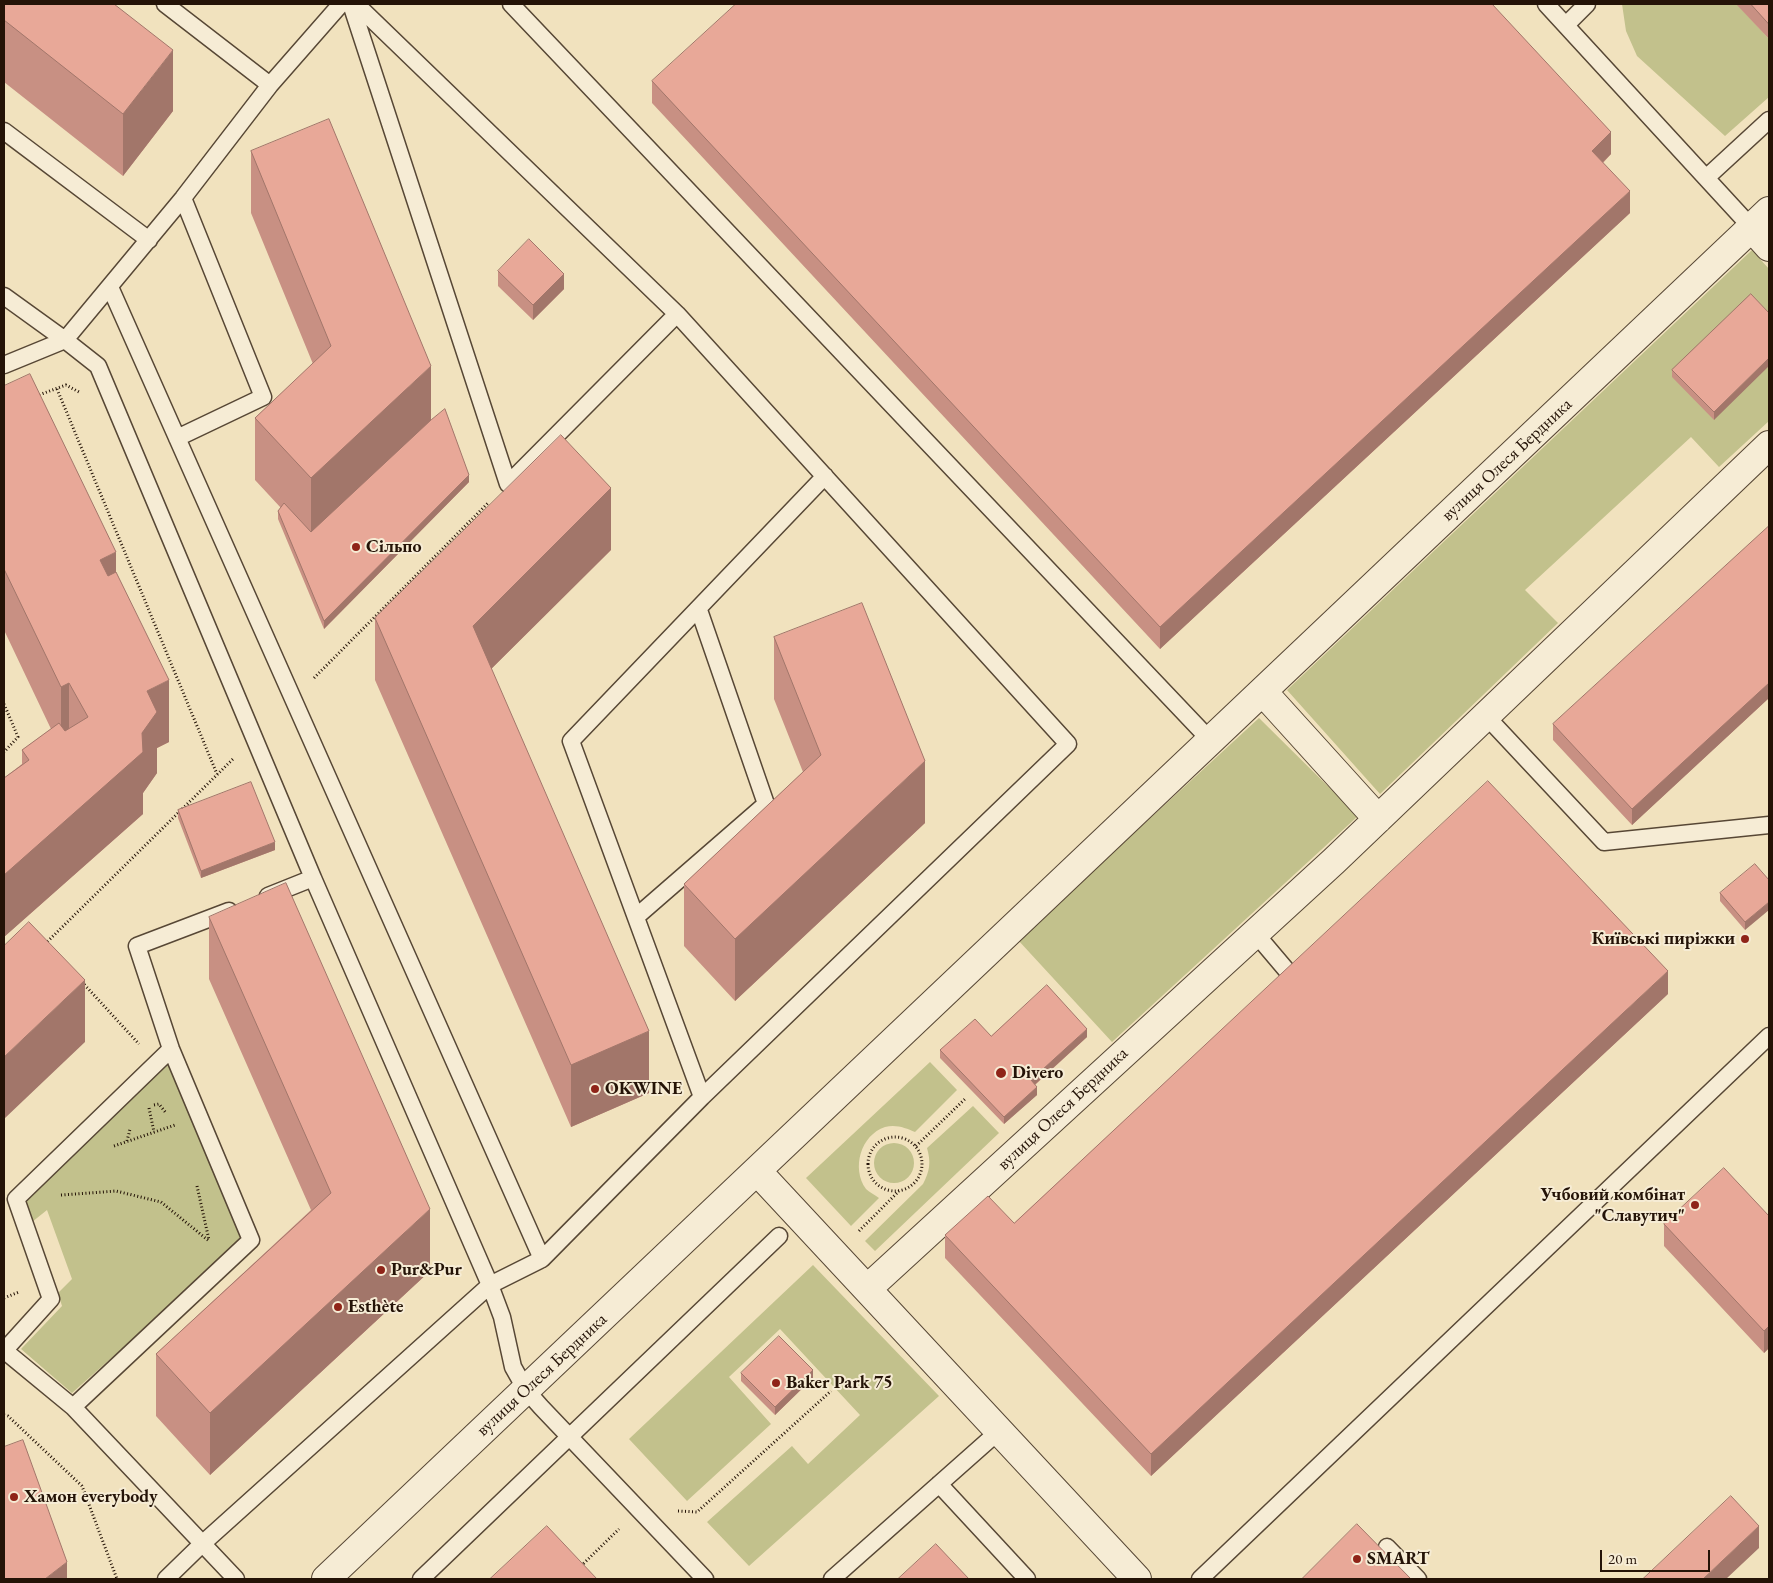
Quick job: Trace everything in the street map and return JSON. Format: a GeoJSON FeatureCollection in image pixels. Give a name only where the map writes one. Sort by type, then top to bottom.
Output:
{"type":"FeatureCollection","features":[{"type":"Feature","properties":{"kind":"street","name":"вулиця Олеся Бердника"},"geometry":{"type":"LineString","coordinates":[[326,1579],[1263,692],[1763,229]]}},
{"type":"Feature","properties":{"kind":"street","name":"вулиця Олеся Бердника"},"geometry":{"type":"LineString","coordinates":[[867,1289],[1378,819],[1769,445]]}},
{"type":"Feature","properties":{"kind":"street"},"geometry":{"type":"LineString","coordinates":[[1263,692],[1378,819]]}},
{"type":"Feature","properties":{"kind":"street"},"geometry":{"type":"LineString","coordinates":[[757,1171],[1136,1579]]}},
{"type":"Feature","properties":{"kind":"lane"},"geometry":{"type":"LineString","coordinates":[[165,4],[270,85]]}},
{"type":"Feature","properties":{"kind":"lane"},"geometry":{"type":"LineString","coordinates":[[4,364],[65,340],[183,198],[270,85],[341,4]]}},
{"type":"Feature","properties":{"kind":"lane"},"geometry":{"type":"LineString","coordinates":[[351,4],[508,484],[676,314]]}},
{"type":"Feature","properties":{"kind":"lane"},"geometry":{"type":"LineString","coordinates":[[166,1579],[202,1544],[490,1285],[542,1259],[702,1097],[1068,744],[826,476],[676,314],[356,4]]}},
{"type":"Feature","properties":{"kind":"lane"},"geometry":{"type":"LineString","coordinates":[[511,4],[1211,741]]}},
{"type":"Feature","properties":{"kind":"lane"},"geometry":{"type":"LineString","coordinates":[[1546,4],[1706,178],[1763,229]]}},
{"type":"Feature","properties":{"kind":"lane"},"geometry":{"type":"LineString","coordinates":[[1566,26],[1587,4]]}},
{"type":"Feature","properties":{"kind":"lane"},"geometry":{"type":"LineString","coordinates":[[1706,178],[1769,120]]}},
{"type":"Feature","properties":{"kind":"lane"},"geometry":{"type":"LineString","coordinates":[[4,131],[149,240]]}},
{"type":"Feature","properties":{"kind":"lane"},"geometry":{"type":"LineString","coordinates":[[177,438],[263,397],[183,198]]}},
{"type":"Feature","properties":{"kind":"lane"},"geometry":{"type":"LineString","coordinates":[[110,287],[542,1259]]}},
{"type":"Feature","properties":{"kind":"lane"},"geometry":{"type":"LineString","coordinates":[[4,296],[98,366],[313,878],[490,1285],[502,1317],[513,1367],[526,1390],[705,1579]]}},
{"type":"Feature","properties":{"kind":"lane"},"geometry":{"type":"LineString","coordinates":[[702,1097],[571,741],[826,476]]}},
{"type":"Feature","properties":{"kind":"lane"},"geometry":{"type":"LineString","coordinates":[[636,916],[766,804],[699,610]]}},
{"type":"Feature","properties":{"kind":"lane"},"geometry":{"type":"LineString","coordinates":[[1486,716],[1604,842],[1769,826]]}},
{"type":"Feature","properties":{"kind":"lane"},"geometry":{"type":"LineString","coordinates":[[73,1407],[250,1240],[171,1049],[137,946],[313,878]]}},
{"type":"Feature","properties":{"kind":"lane"},"geometry":{"type":"LineString","coordinates":[[1255,933],[1288,972]]}},
{"type":"Feature","properties":{"kind":"lane"},"geometry":{"type":"LineString","coordinates":[[1200,1579],[1769,1036]]}},
{"type":"Feature","properties":{"kind":"lane"},"geometry":{"type":"LineString","coordinates":[[171,1049],[16,1198],[51,1299],[5,1351],[73,1407],[236,1579]]}},
{"type":"Feature","properties":{"kind":"lane"},"geometry":{"type":"LineString","coordinates":[[421,1579],[779,1236]]}},
{"type":"Feature","properties":{"kind":"lane"},"geometry":{"type":"LineString","coordinates":[[832,1579],[999,1431]]}},
{"type":"Feature","properties":{"kind":"lane"},"geometry":{"type":"LineString","coordinates":[[939,1484],[1027,1579]]}},
{"type":"Feature","properties":{"kind":"lane"},"geometry":{"type":"LineString","coordinates":[[1387,1547],[1418,1579]]}},
{"type":"Feature","properties":{"kind":"path"},"geometry":{"type":"LineString","coordinates":[[57,389],[217,774]]}},
{"type":"Feature","properties":{"kind":"path"},"geometry":{"type":"LineString","coordinates":[[4,704],[18,737],[4,752]]}},
{"type":"Feature","properties":{"kind":"path"},"geometry":{"type":"LineString","coordinates":[[46,942],[53,950]]}},
{"type":"Feature","properties":{"kind":"path"},"geometry":{"type":"LineString","coordinates":[[80,979],[140,1045]]}},
{"type":"Feature","properties":{"kind":"path"},"geometry":{"type":"LineString","coordinates":[[916,1146],[966,1098]]}},
{"type":"Feature","properties":{"kind":"path"},"geometry":{"type":"LineString","coordinates":[[114,1146],[176,1124],[159,1104],[142,1110]]}},
{"type":"Feature","properties":{"kind":"path"},"geometry":{"type":"LineString","coordinates":[[149,1107],[154,1132]]}},
{"type":"Feature","properties":{"kind":"path"},"geometry":{"type":"LineString","coordinates":[[127,1141],[130,1127]]}},
{"type":"Feature","properties":{"kind":"path"},"geometry":{"type":"LineString","coordinates":[[834,1254],[899,1191],[914,1184],[919,1177],[922,1161],[916,1146],[909,1140],[890,1136],[874,1146],[869,1154],[867,1163],[873,1181],[881,1188],[899,1191]]}},
{"type":"Feature","properties":{"kind":"path"},"geometry":{"type":"LineString","coordinates":[[23,1219],[57,1195],[116,1191],[162,1202],[209,1240],[224,1265]]}},
{"type":"Feature","properties":{"kind":"path"},"geometry":{"type":"LineString","coordinates":[[578,1569],[639,1510],[697,1512],[831,1390]]}},
{"type":"Feature","properties":{"kind":"path"},"geometry":{"type":"LineString","coordinates":[[4,1415],[8,1416],[82,1486],[117,1579]]}},
{"type":"Feature","properties":{"kind":"shaded area"},"geometry":{"type":"Polygon","coordinates":[[[1622,4],[1737,4],[1769,39],[1769,97],[1725,136],[1637,56],[1626,31],[1622,4]]]}},
{"type":"Feature","properties":{"kind":"shaded area"},"geometry":{"type":"Polygon","coordinates":[[[1752,250],[1769,269],[1769,421],[1719,467],[1691,437],[1525,590],[1558,623],[1380,794],[1287,690],[1752,250]]]}},
{"type":"Feature","properties":{"kind":"shaded area"},"geometry":{"type":"Polygon","coordinates":[[[1259,718],[1358,816],[1112,1042],[1018,940],[1259,718]]]}},
{"type":"Feature","properties":{"kind":"shaded area"},"geometry":{"type":"Polygon","coordinates":[[[170,1061],[245,1239],[72,1393],[21,1349],[62,1306],[58,1293],[72,1279],[47,1210],[32,1222],[24,1202],[170,1061]]]}},
{"type":"Feature","properties":{"kind":"shaded area"},"geometry":{"type":"Polygon","coordinates":[[[930,1062],[957,1090],[915,1132],[901,1127],[889,1126],[877,1131],[870,1137],[861,1153],[859,1172],[866,1189],[879,1198],[851,1226],[806,1178],[930,1062]]]}},
{"type":"Feature","properties":{"kind":"shaded area"},"geometry":{"type":"Polygon","coordinates":[[[973,1106],[999,1133],[875,1251],[865,1241],[923,1184],[929,1166],[927,1148],[973,1106]]]}},
{"type":"Feature","properties":{"kind":"shaded area"},"geometry":{"type":"Polygon","coordinates":[[[894,1143],[908,1149],[914,1163],[908,1177],[894,1183],[880,1177],[874,1163],[880,1149],[894,1143]]]}},
{"type":"Feature","properties":{"kind":"shaded area"},"geometry":{"type":"Polygon","coordinates":[[[813,1265],[939,1396],[749,1566],[707,1522],[792,1446],[808,1464],[860,1415],[780,1329],[729,1377],[771,1424],[687,1501],[629,1439],[813,1265]]]}},
{"type":"Feature","properties":{"kind":"building"},"geometry":{"type":"Polygon","coordinates":[[[4,4],[114,4],[173,50],[123,114],[4,20],[4,4]]]}},
{"type":"Feature","properties":{"kind":"building"},"geometry":{"type":"Polygon","coordinates":[[[736,4],[1492,4],[1611,132],[1592,151],[1630,191],[1160,627],[652,81],[736,4]]]}},
{"type":"Feature","properties":{"kind":"building"},"geometry":{"type":"Polygon","coordinates":[[[1751,4],[1769,4],[1769,24],[1751,4]]]}},
{"type":"Feature","properties":{"kind":"building"},"geometry":{"type":"Polygon","coordinates":[[[329,119],[431,366],[311,478],[255,418],[331,346],[251,151],[329,119]]]}},
{"type":"Feature","properties":{"kind":"building"},"geometry":{"type":"Polygon","coordinates":[[[529,239],[564,274],[533,305],[498,271],[529,239]]]}},
{"type":"Feature","properties":{"kind":"building"},"geometry":{"type":"Polygon","coordinates":[[[1751,294],[1769,313],[1769,358],[1714,412],[1672,370],[1751,294]]]}},
{"type":"Feature","properties":{"kind":"building"},"geometry":{"type":"Polygon","coordinates":[[[30,374],[116,552],[100,560],[108,576],[116,572],[169,680],[147,691],[157,712],[142,733],[143,752],[4,875],[4,778],[29,760],[22,750],[59,723],[65,731],[88,717],[69,683],[61,687],[4,569],[4,386],[30,374]]]}},
{"type":"Feature","properties":{"kind":"building"},"geometry":{"type":"Polygon","coordinates":[[[445,409],[469,475],[324,621],[278,511],[284,503],[311,532],[445,409]]]}},
{"type":"Feature","properties":{"kind":"building"},"geometry":{"type":"Polygon","coordinates":[[[561,435],[611,488],[473,626],[649,1031],[571,1065],[375,618],[561,435]]]}},
{"type":"Feature","properties":{"kind":"building"},"geometry":{"type":"Polygon","coordinates":[[[1769,526],[1769,683],[1632,809],[1553,724],[1769,526]]]}},
{"type":"Feature","properties":{"kind":"building"},"geometry":{"type":"Polygon","coordinates":[[[862,603],[925,761],[735,939],[684,884],[821,755],[774,637],[862,603]]]}},
{"type":"Feature","properties":{"kind":"building"},"geometry":{"type":"Polygon","coordinates":[[[1488,781],[1668,971],[1151,1454],[945,1235],[988,1196],[1014,1223],[1488,781]]]}},
{"type":"Feature","properties":{"kind":"building"},"geometry":{"type":"Polygon","coordinates":[[[251,782],[275,842],[201,871],[178,810],[251,782]]]}},
{"type":"Feature","properties":{"kind":"building"},"geometry":{"type":"Polygon","coordinates":[[[1755,864],[1769,880],[1769,902],[1745,922],[1720,893],[1755,864]]]}},
{"type":"Feature","properties":{"kind":"building"},"geometry":{"type":"Polygon","coordinates":[[[286,883],[430,1209],[210,1413],[156,1354],[331,1193],[209,917],[286,883]]]}},
{"type":"Feature","properties":{"kind":"building"},"geometry":{"type":"Polygon","coordinates":[[[29,922],[85,980],[4,1057],[4,946],[29,922]]]}},
{"type":"Feature","properties":{"kind":"building","name":"Divero"},"geometry":{"type":"Polygon","coordinates":[[[1047,985],[1087,1029],[1031,1080],[1037,1087],[1004,1117],[940,1050],[975,1019],[991,1036],[1047,985]]]}},
{"type":"Feature","properties":{"kind":"building"},"geometry":{"type":"Polygon","coordinates":[[[1724,1168],[1769,1216],[1769,1326],[1764,1331],[1664,1224],[1724,1168]]]}},
{"type":"Feature","properties":{"kind":"building"},"geometry":{"type":"Polygon","coordinates":[[[779,1336],[813,1370],[775,1407],[741,1373],[779,1336]]]}},
{"type":"Feature","properties":{"kind":"building"},"geometry":{"type":"Polygon","coordinates":[[[23,1440],[67,1562],[45,1579],[4,1579],[4,1447],[23,1440]]]}},
{"type":"Feature","properties":{"kind":"building"},"geometry":{"type":"Polygon","coordinates":[[[1731,1496],[1759,1526],[1703,1579],[1643,1579],[1731,1496]]]}},
{"type":"Feature","properties":{"kind":"building"},"geometry":{"type":"Polygon","coordinates":[[[1357,1524],[1411,1579],[1302,1579],[1357,1524]]]}},
{"type":"Feature","properties":{"kind":"building"},"geometry":{"type":"Polygon","coordinates":[[[547,1526],[597,1579],[490,1579],[547,1526]]]}},
{"type":"Feature","properties":{"kind":"building"},"geometry":{"type":"Polygon","coordinates":[[[936,1544],[969,1579],[898,1579],[936,1544]]]}},
{"type":"Feature","properties":{"kind":"place","name":"Сільпо"},"geometry":{"type":"Point","coordinates":[356,547]}},
{"type":"Feature","properties":{"kind":"place","name":"Київські пиріжки"},"geometry":{"type":"Point","coordinates":[1745,939]}},
{"type":"Feature","properties":{"kind":"place","name":"Divero"},"geometry":{"type":"Point","coordinates":[1001,1073]}},
{"type":"Feature","properties":{"kind":"place","name":"OKWINE"},"geometry":{"type":"Point","coordinates":[595,1089]}},
{"type":"Feature","properties":{"kind":"place","name":"Учбовий комбінат \"Славутич\""},"geometry":{"type":"Point","coordinates":[1695,1205]}},
{"type":"Feature","properties":{"kind":"place","name":"Pur&Pur"},"geometry":{"type":"Point","coordinates":[381,1270]}},
{"type":"Feature","properties":{"kind":"place","name":"Esthète"},"geometry":{"type":"Point","coordinates":[338,1307]}},
{"type":"Feature","properties":{"kind":"place","name":"Baker Park 75"},"geometry":{"type":"Point","coordinates":[776,1383]}},
{"type":"Feature","properties":{"kind":"place","name":"Хамон everybody"},"geometry":{"type":"Point","coordinates":[14,1497]}},
{"type":"Feature","properties":{"kind":"place","name":"SMART"},"geometry":{"type":"Point","coordinates":[1357,1559]}}]}
